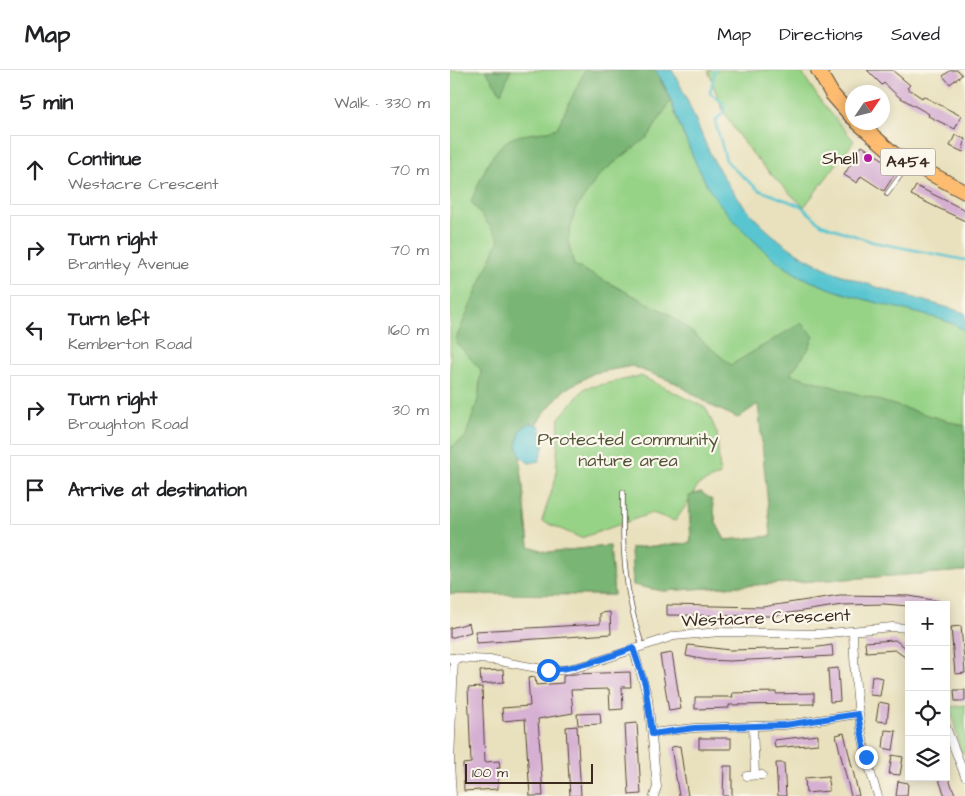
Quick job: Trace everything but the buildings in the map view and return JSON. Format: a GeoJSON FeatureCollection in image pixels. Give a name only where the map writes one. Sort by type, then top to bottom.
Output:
{"type":"FeatureCollection","features":[{"type":"Feature","properties":{"kind":"highway"},"geometry":{"type":"LineString","coordinates":[[818,70],[832,94],[845,109]]}},
{"type":"Feature","properties":{"kind":"highway","name":"A454"},"geometry":{"type":"LineString","coordinates":[[866,130],[909,163],[965,192]]}},
{"type":"Feature","properties":{"kind":"street","name":"Westacre Crescent"},"geometry":{"type":"LineString","coordinates":[[452,658],[494,660],[548,670],[564,670],[586,665],[674,636],[720,632],[819,634],[892,627],[905,628]]}},
{"type":"Feature","properties":{"kind":"street"},"geometry":{"type":"LineString","coordinates":[[853,632],[858,714],[866,757],[878,796]]}},
{"type":"Feature","properties":{"kind":"street"},"geometry":{"type":"LineString","coordinates":[[633,648],[645,684],[658,787],[654,796]]}},
{"type":"Feature","properties":{"kind":"street"},"geometry":{"type":"LineString","coordinates":[[452,658],[450,730],[452,796]]}},
{"type":"Feature","properties":{"kind":"street"},"geometry":{"type":"LineString","coordinates":[[652,734],[694,728],[785,725],[858,714]]}},
{"type":"Feature","properties":{"kind":"street"},"geometry":{"type":"LineString","coordinates":[[753,727],[754,776]]}},
{"type":"Feature","properties":{"kind":"street"},"geometry":{"type":"LineString","coordinates":[[949,736],[965,776]]}},
{"type":"Feature","properties":{"kind":"lane"},"geometry":{"type":"LineString","coordinates":[[887,194],[909,163]]}},
{"type":"Feature","properties":{"kind":"lane"},"geometry":{"type":"LineString","coordinates":[[623,492],[622,556],[630,606],[642,645]]}},
{"type":"Feature","properties":{"kind":"green space","name":"Protected community nature area"},"geometry":{"type":"Polygon","coordinates":[[[450,70],[655,70],[665,86],[683,134],[711,190],[738,225],[775,258],[798,275],[810,280],[857,296],[950,321],[964,330],[965,571],[663,591],[633,585],[631,548],[691,543],[689,501],[675,521],[652,513],[581,538],[542,521],[556,477],[559,418],[585,388],[641,376],[706,408],[717,433],[720,475],[698,485],[693,494],[701,492],[712,500],[716,523],[725,540],[771,537],[790,374],[738,418],[712,406],[676,383],[632,366],[594,373],[564,390],[544,413],[519,448],[529,546],[547,552],[610,546],[614,595],[450,594],[450,70]]]}},
{"type":"Feature","properties":{"kind":"green space"},"geometry":{"type":"Polygon","coordinates":[[[511,70],[501,93],[486,71],[511,70]]]}},
{"type":"Feature","properties":{"kind":"green space"},"geometry":{"type":"Polygon","coordinates":[[[585,70],[655,70],[671,100],[649,136],[600,174],[575,210],[568,241],[574,265],[671,315],[731,365],[801,323],[814,336],[808,350],[790,374],[965,426],[965,571],[663,591],[633,585],[631,548],[691,543],[689,496],[701,492],[712,500],[716,523],[725,540],[771,536],[758,404],[738,418],[712,406],[676,383],[632,366],[594,373],[564,390],[544,413],[519,448],[529,546],[547,552],[610,546],[614,595],[450,594],[450,448],[465,438],[478,400],[481,370],[455,341],[499,239],[471,201],[488,163],[501,146],[518,136],[557,128],[585,70]]]}},
{"type":"Feature","properties":{"kind":"green space"},"geometry":{"type":"Polygon","coordinates":[[[708,70],[800,70],[822,103],[854,141],[804,207],[770,173],[739,136],[723,110],[708,70]]]}},
{"type":"Feature","properties":{"kind":"green space"},"geometry":{"type":"Polygon","coordinates":[[[965,705],[965,753],[961,752],[950,707],[965,705]]]}},
{"type":"Feature","properties":{"kind":"water"},"geometry":{"type":"Polygon","coordinates":[[[655,70],[672,70],[719,170],[743,205],[769,232],[796,252],[826,268],[857,281],[965,313],[965,331],[944,320],[851,296],[812,282],[789,269],[764,250],[727,213],[710,190],[699,171],[668,94],[655,70]]]}},
{"type":"Feature","properties":{"kind":"water"},"geometry":{"type":"Polygon","coordinates":[[[530,423],[540,426],[544,445],[539,461],[529,463],[520,456],[517,443],[521,429],[530,423]]]}},
{"type":"Feature","properties":{"kind":"waterway"},"geometry":{"type":"LineString","coordinates":[[715,70],[710,93],[723,103],[725,111],[715,121],[726,160],[759,190],[801,206],[821,224],[873,242],[965,260]]}},
{"type":"Feature","properties":{"kind":"place","name":"Shell"},"geometry":{"type":"Point","coordinates":[868,158]}},
{"type":"Feature","properties":{"kind":"route"},"geometry":{"type":"LineString","coordinates":[[548,670],[564,670],[586,665],[633,648],[645,684],[652,734],[694,728],[785,725],[858,714],[866,757]]}}]}
